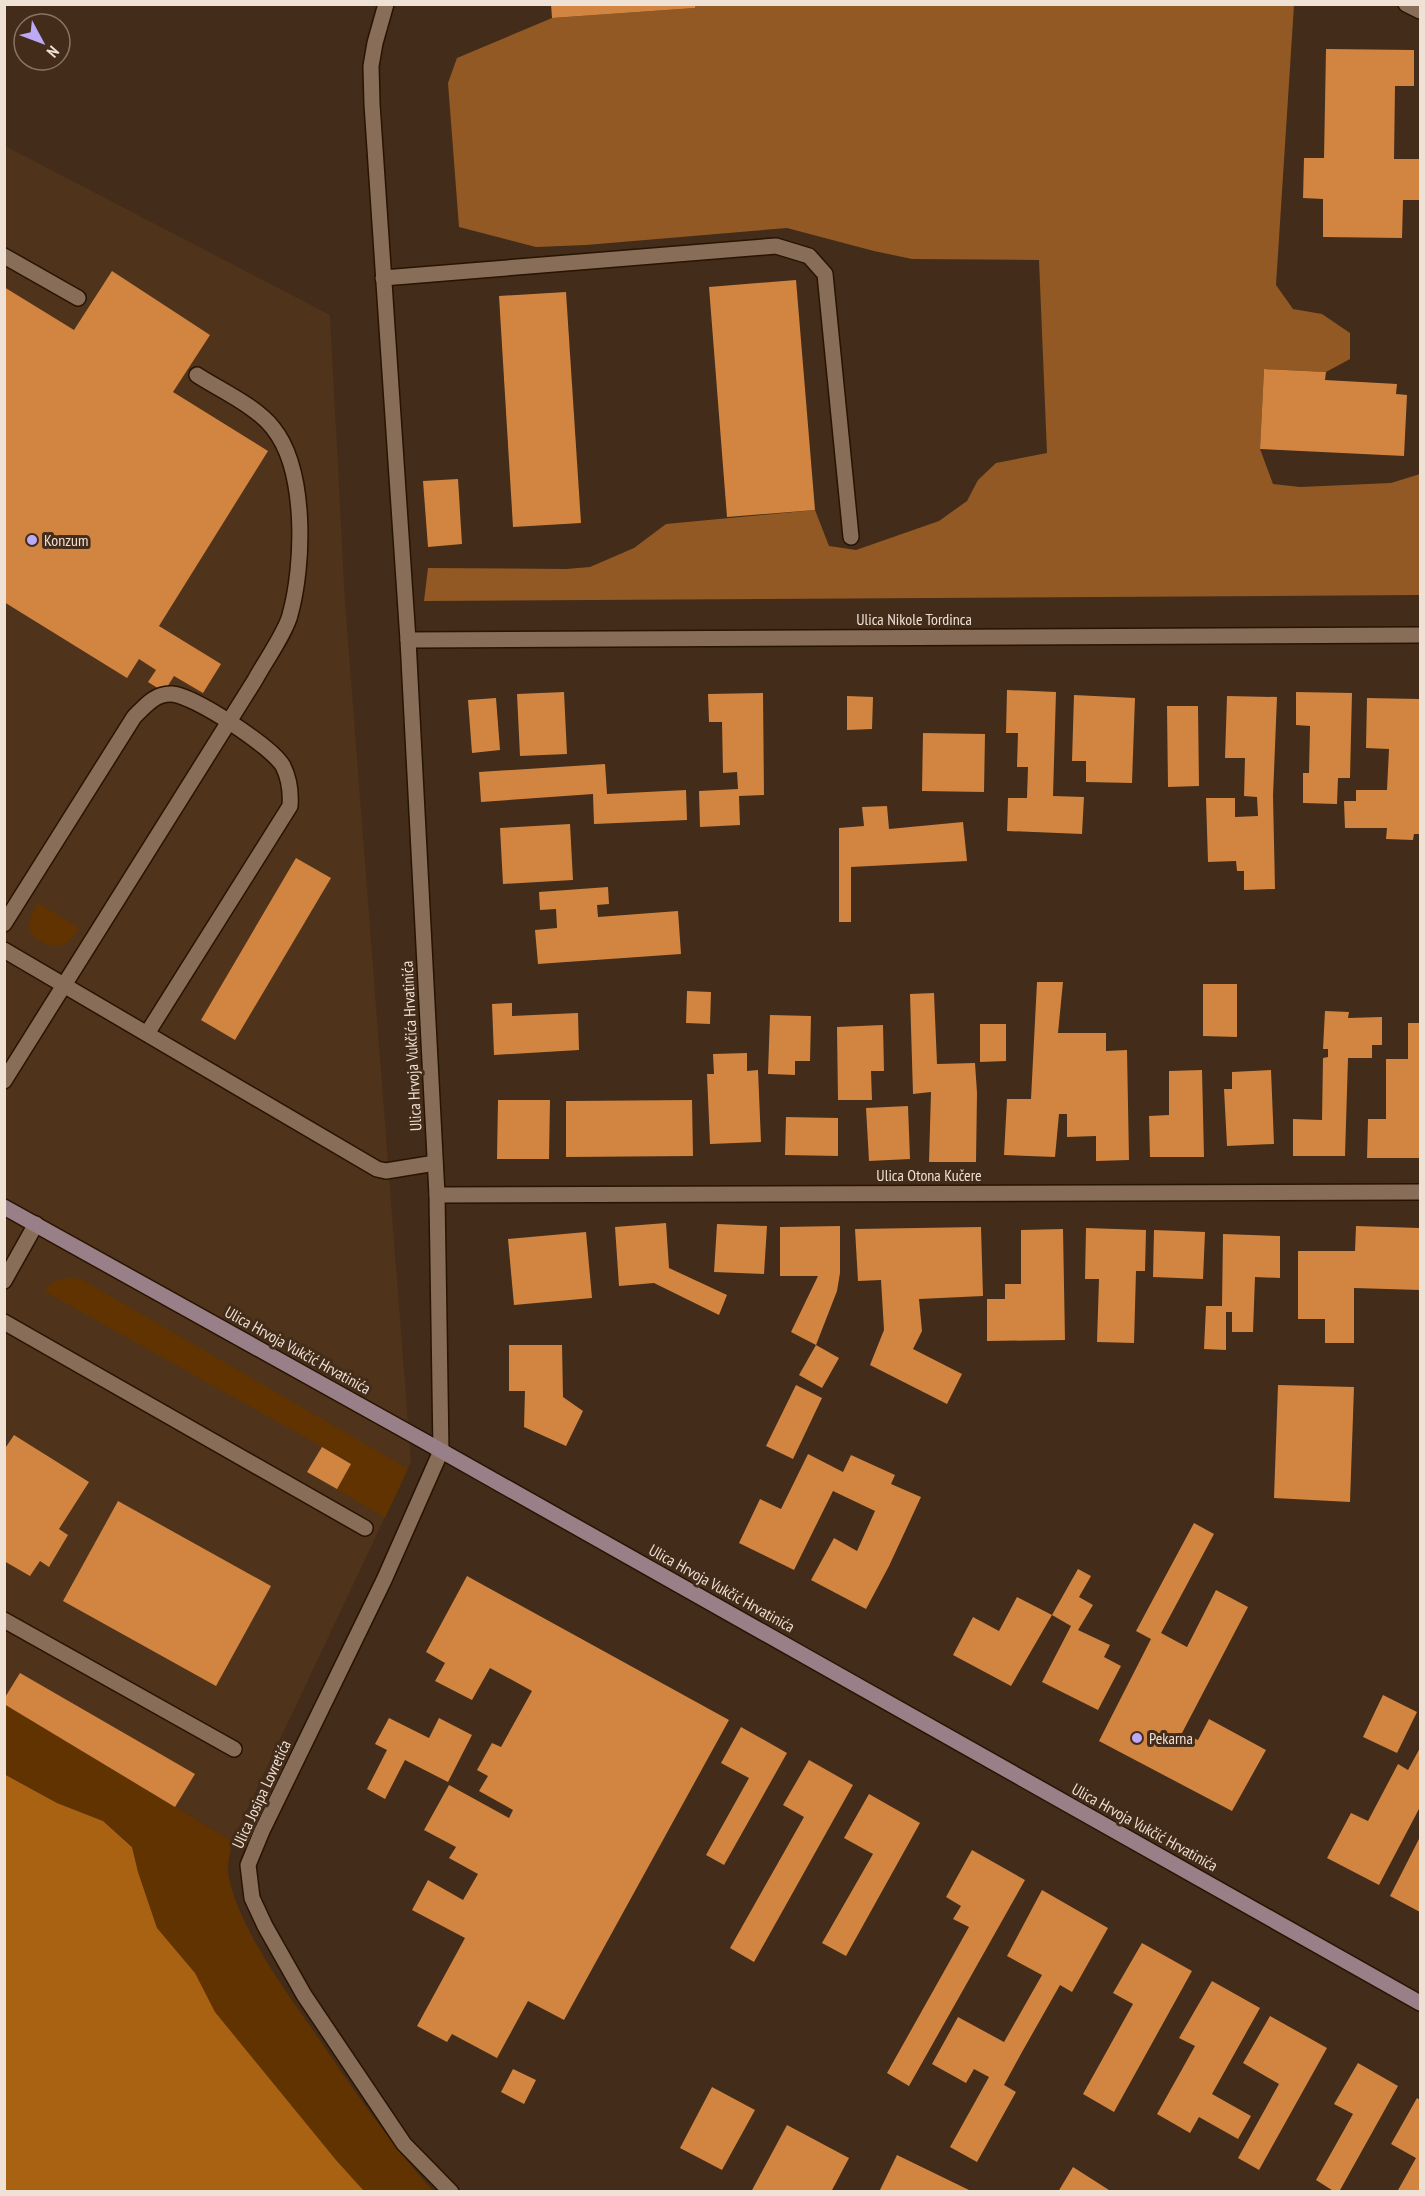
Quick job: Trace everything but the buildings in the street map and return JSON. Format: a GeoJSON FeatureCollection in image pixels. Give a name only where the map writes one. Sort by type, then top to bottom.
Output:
{"type":"FeatureCollection","features":[{"type":"Feature","properties":{"kind":"main road","name":"Ulica Hrvoja Vukčić Hrvatinića"},"geometry":{"type":"LineString","coordinates":[[4,1207],[1420,2003]]}},
{"type":"Feature","properties":{"kind":"street","name":"Ulica Hrvoja Vukčića Hrvatinića"},"geometry":{"type":"LineString","coordinates":[[386,4],[371,66],[372,104],[408,640],[437,1195],[441,1451]]}},
{"type":"Feature","properties":{"kind":"street"},"geometry":{"type":"LineString","coordinates":[[1406,4],[1420,11]]}},
{"type":"Feature","properties":{"kind":"street"},"geometry":{"type":"LineString","coordinates":[[383,278],[776,246],[809,255],[825,274],[851,537]]}},
{"type":"Feature","properties":{"kind":"street"},"geometry":{"type":"LineString","coordinates":[[4,256],[78,298]]}},
{"type":"Feature","properties":{"kind":"street"},"geometry":{"type":"LineString","coordinates":[[4,1081],[229,722],[290,617],[301,539],[296,491],[288,454],[273,427],[253,410],[197,375]]}},
{"type":"Feature","properties":{"kind":"street","name":"Ulica Nikole Tordinca"},"geometry":{"type":"LineString","coordinates":[[408,640],[1420,635]]}},
{"type":"Feature","properties":{"kind":"street"},"geometry":{"type":"LineString","coordinates":[[4,924],[134,717],[155,697],[172,694],[195,702],[229,722],[272,753],[282,765],[291,790],[290,806],[148,1032]]}},
{"type":"Feature","properties":{"kind":"street"},"geometry":{"type":"LineString","coordinates":[[4,950],[148,1032],[377,1169],[387,1171],[435,1163]]}},
{"type":"Feature","properties":{"kind":"street","name":"Ulica Otona Kučere"},"geometry":{"type":"LineString","coordinates":[[437,1195],[1420,1192]]}},
{"type":"Feature","properties":{"kind":"street"},"geometry":{"type":"LineString","coordinates":[[4,1281],[36,1224]]}},
{"type":"Feature","properties":{"kind":"street"},"geometry":{"type":"LineString","coordinates":[[4,1322],[365,1528]]}},
{"type":"Feature","properties":{"kind":"street","name":"Ulica Josipa Lovretića"},"geometry":{"type":"LineString","coordinates":[[441,1451],[384,1580],[262,1831],[248,1865],[252,1898],[304,1995],[404,2144],[450,2192]]}},
{"type":"Feature","properties":{"kind":"street"},"geometry":{"type":"LineString","coordinates":[[4,1620],[234,1749]]}},
{"type":"Feature","properties":{"kind":"shaded area"},"geometry":{"type":"Polygon","coordinates":[[[695,5],[1294,5],[1276,285],[1293,309],[1322,314],[1350,333],[1350,359],[1326,372],[1264,369],[1260,449],[1273,484],[1300,487],[1391,483],[1420,474],[1420,595],[424,601],[428,568],[566,569],[590,567],[634,548],[666,524],[815,510],[829,546],[856,550],[939,521],[967,501],[978,480],[996,463],[1047,453],[1039,260],[912,259],[787,228],[536,247],[459,227],[448,83],[457,58],[552,18],[695,8],[695,5]]]}},
{"type":"Feature","properties":{"kind":"shaded area"},"geometry":{"type":"Polygon","coordinates":[[[5,146],[330,315],[345,602],[411,1462],[232,1841],[5,1704],[5,146]]]}},
{"type":"Feature","properties":{"kind":"shaded area"},"geometry":{"type":"Polygon","coordinates":[[[38,903],[79,928],[68,942],[58,946],[48,945],[35,937],[29,922],[38,903]]]}},
{"type":"Feature","properties":{"kind":"shaded area"},"geometry":{"type":"Polygon","coordinates":[[[69,1278],[81,1279],[408,1469],[385,1518],[337,1489],[351,1463],[44,1291],[54,1281],[69,1278]]]}},
{"type":"Feature","properties":{"kind":"shaded area"},"geometry":{"type":"Polygon","coordinates":[[[5,1704],[232,1841],[228,1872],[233,1892],[263,1956],[371,2114],[433,2191],[364,2191],[336,2160],[215,2012],[195,1973],[157,1928],[138,1872],[132,1846],[103,1821],[57,1803],[5,1774],[5,1704]]]}},
{"type":"Feature","properties":{"kind":"shaded area"},"geometry":{"type":"Polygon","coordinates":[[[4,1774],[57,1803],[103,1821],[132,1847],[157,1928],[195,1973],[215,2012],[364,2191],[5,2191],[4,1774]]]}},
{"type":"Feature","properties":{"kind":"place","name":"Konzum"},"geometry":{"type":"Point","coordinates":[32,540]}},
{"type":"Feature","properties":{"kind":"place","name":"Pekarna"},"geometry":{"type":"Point","coordinates":[1137,1738]}}]}
